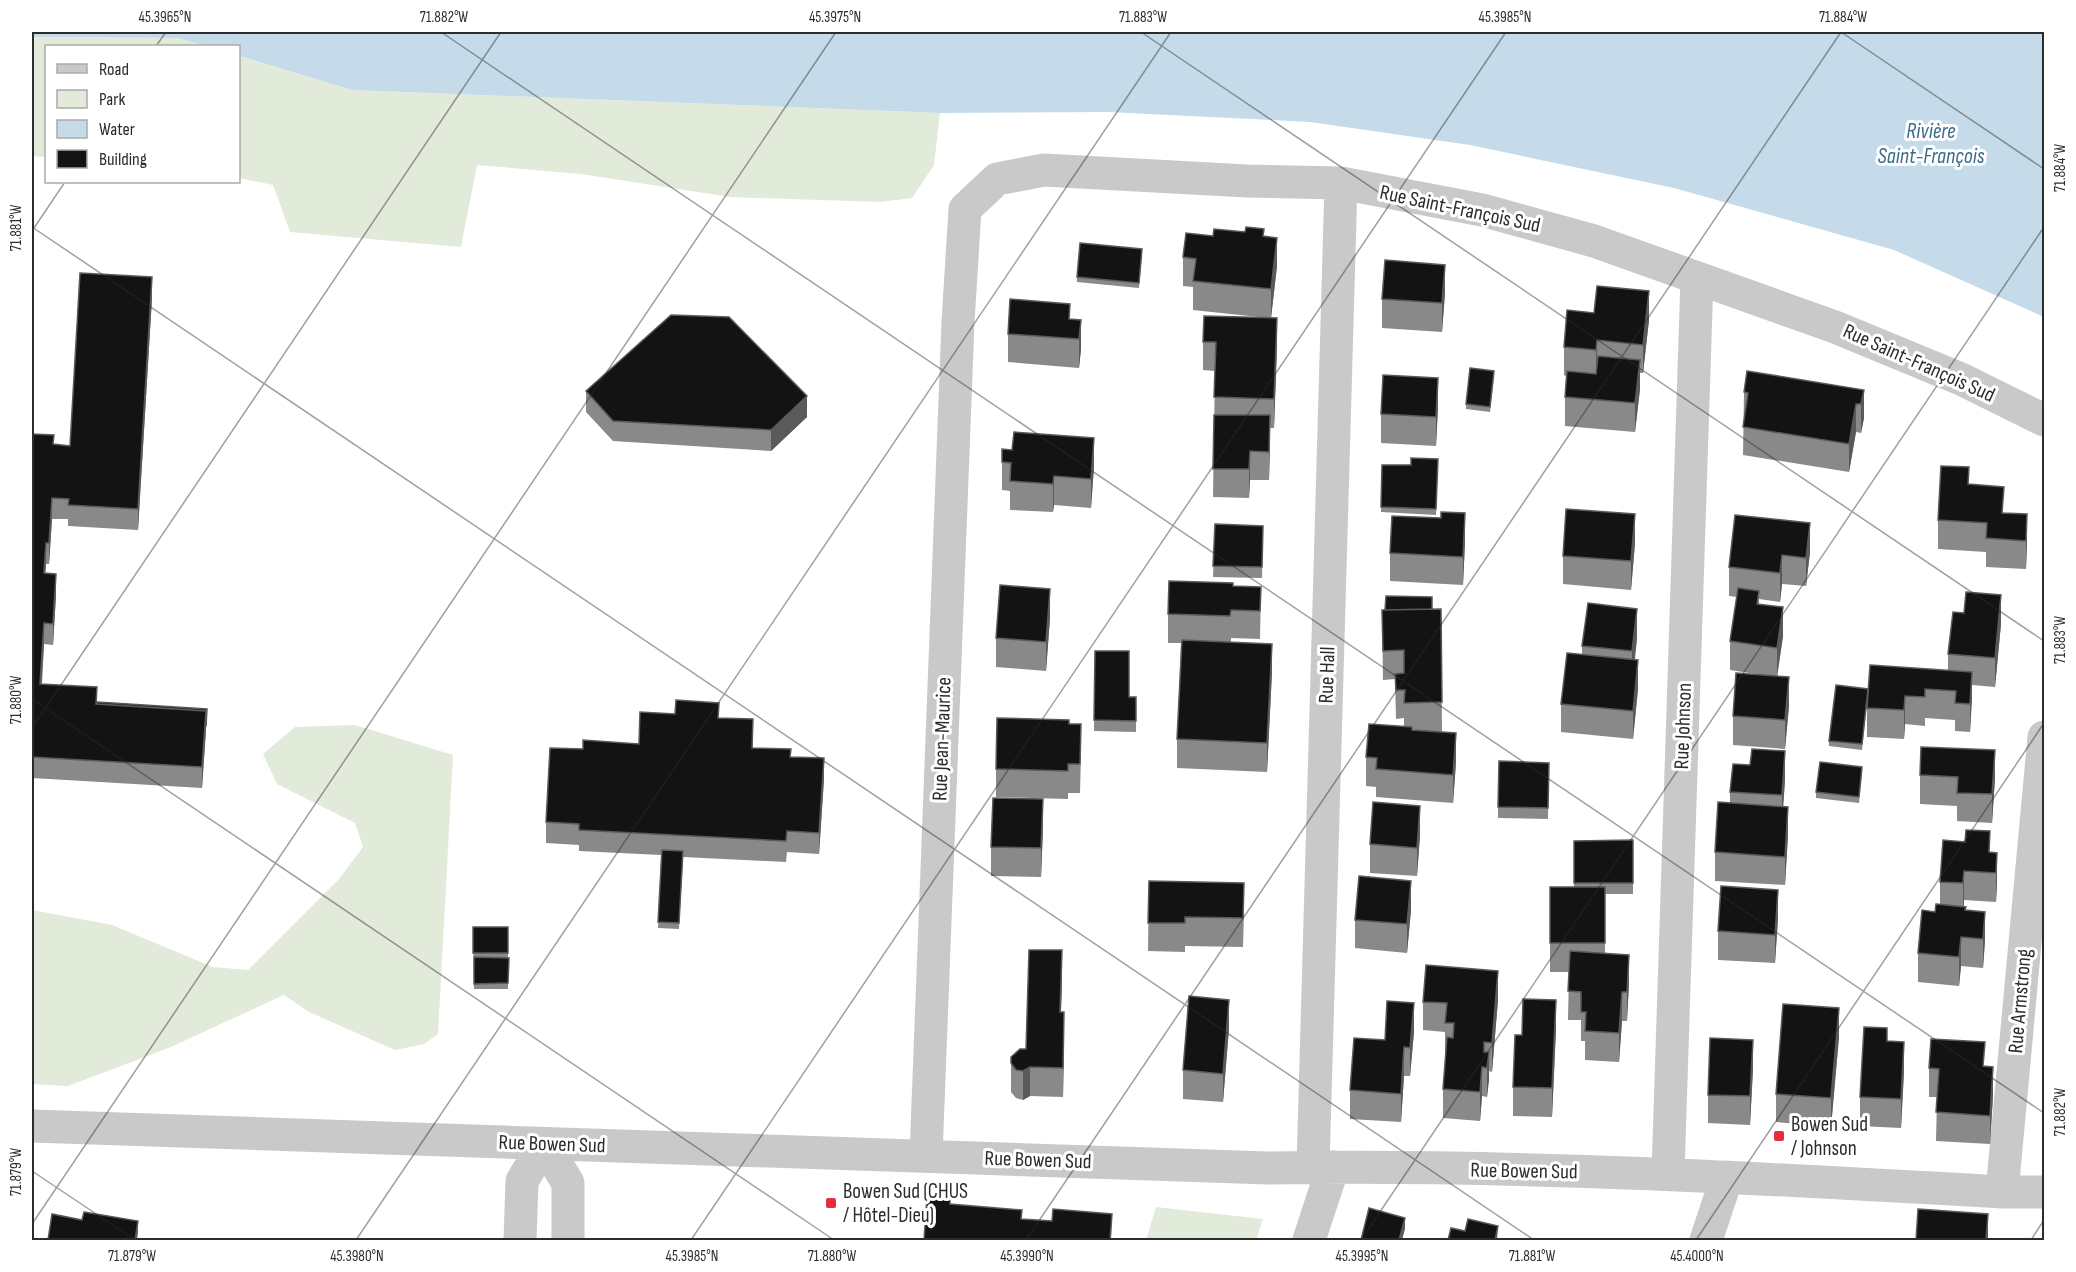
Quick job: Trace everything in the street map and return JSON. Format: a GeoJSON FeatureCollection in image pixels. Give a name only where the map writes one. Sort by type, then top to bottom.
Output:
{"type":"FeatureCollection","features":[{"type":"Feature","properties":{"kind":"street","name":"Rue Saint-François Sud"},"geometry":{"type":"LineString","coordinates":[[958,322],[965,209],[997,179],[1044,170],[1246,181],[1341,183],[1482,210],[1594,241],[1835,327],[1961,379],[2044,420]]}},
{"type":"Feature","properties":{"kind":"street","name":"Rue Hall"},"geometry":{"type":"LineString","coordinates":[[1309,1240],[1323,1167],[1341,183]]}},
{"type":"Feature","properties":{"kind":"street","name":"Rue Johnson"},"geometry":{"type":"LineString","coordinates":[[1668,1173],[1697,278]]}},
{"type":"Feature","properties":{"kind":"street","name":"Rue Jean-Maurice"},"geometry":{"type":"LineString","coordinates":[[926,1156],[958,322]]}},
{"type":"Feature","properties":{"kind":"street","name":"Rue Armstrong"},"geometry":{"type":"LineString","coordinates":[[2002,1192],[2044,737]]}},
{"type":"Feature","properties":{"kind":"street","name":"Rue Bowen Sud"},"geometry":{"type":"LineString","coordinates":[[32,1126],[1268,1168],[1668,1173],[2002,1192],[2044,1192]]}},
{"type":"Feature","properties":{"kind":"street"},"geometry":{"type":"LineString","coordinates":[[520,1240],[522,1181],[544,1144],[568,1183],[568,1240]]}},
{"type":"Feature","properties":{"kind":"street"},"geometry":{"type":"LineString","coordinates":[[1706,1240],[1727,1177]]}},
{"type":"Feature","properties":{"kind":"green space"},"geometry":{"type":"Polygon","coordinates":[[[32,37],[177,38],[202,45],[45,45],[45,157],[32,156],[32,37]]]}},
{"type":"Feature","properties":{"kind":"green space"},"geometry":{"type":"Polygon","coordinates":[[[240,57],[352,90],[940,113],[934,165],[912,198],[880,202],[730,197],[581,174],[477,165],[461,247],[290,232],[273,185],[240,178],[240,57]]]}},
{"type":"Feature","properties":{"kind":"green space"},"geometry":{"type":"Polygon","coordinates":[[[355,725],[453,755],[438,1034],[424,1044],[395,1050],[309,1012],[284,995],[171,1047],[68,1086],[32,1084],[32,910],[112,925],[213,967],[248,970],[339,879],[363,847],[355,823],[277,784],[263,754],[295,727],[355,725]]]}},
{"type":"Feature","properties":{"kind":"green space"},"geometry":{"type":"Polygon","coordinates":[[[1156,1207],[1263,1219],[1256,1240],[1146,1240],[1156,1207]]]}},
{"type":"Feature","properties":{"kind":"water","name":"Rivière Saint-François"},"geometry":{"type":"Polygon","coordinates":[[[32,32],[2044,32],[2044,317],[1894,250],[1674,188],[1470,145],[1310,122],[1108,112],[940,113],[352,90],[240,56],[240,45],[202,45],[177,38],[32,37],[32,32]]]}},
{"type":"Feature","properties":{"kind":"building"},"geometry":{"type":"Polygon","coordinates":[[[1246,227],[1264,229],[1263,236],[1277,238],[1271,289],[1193,281],[1196,259],[1183,257],[1186,233],[1213,236],[1214,229],[1245,232],[1246,227]]]}},
{"type":"Feature","properties":{"kind":"building"},"geometry":{"type":"Polygon","coordinates":[[[1080,243],[1142,249],[1139,283],[1077,277],[1080,243]]]}},
{"type":"Feature","properties":{"kind":"building"},"geometry":{"type":"Polygon","coordinates":[[[1385,260],[1445,265],[1442,303],[1382,299],[1385,260]]]}},
{"type":"Feature","properties":{"kind":"building"},"geometry":{"type":"Polygon","coordinates":[[[80,273],[152,277],[138,509],[68,505],[69,499],[52,498],[44,573],[56,574],[53,624],[44,623],[40,684],[97,687],[96,704],[206,711],[202,767],[32,757],[32,434],[54,435],[53,444],[70,446],[80,273]]]}},
{"type":"Feature","properties":{"kind":"building"},"geometry":{"type":"Polygon","coordinates":[[[1597,286],[1649,291],[1643,345],[1597,340],[1596,350],[1564,347],[1567,310],[1594,313],[1597,286]]]}},
{"type":"Feature","properties":{"kind":"building"},"geometry":{"type":"Polygon","coordinates":[[[1010,299],[1070,304],[1069,319],[1081,320],[1079,339],[1008,334],[1010,299]]]}},
{"type":"Feature","properties":{"kind":"building"},"geometry":{"type":"Polygon","coordinates":[[[671,315],[729,317],[807,396],[771,430],[613,421],[586,391],[671,315]]]}},
{"type":"Feature","properties":{"kind":"building"},"geometry":{"type":"Polygon","coordinates":[[[1204,316],[1277,318],[1274,399],[1214,397],[1216,342],[1203,342],[1204,316]]]}},
{"type":"Feature","properties":{"kind":"building"},"geometry":{"type":"Polygon","coordinates":[[[1598,356],[1640,360],[1635,403],[1565,397],[1567,371],[1596,374],[1598,356]]]}},
{"type":"Feature","properties":{"kind":"building"},"geometry":{"type":"Polygon","coordinates":[[[1470,368],[1494,371],[1490,407],[1466,404],[1470,368]]]}},
{"type":"Feature","properties":{"kind":"building"},"geometry":{"type":"Polygon","coordinates":[[[1747,371],[1864,390],[1861,404],[1856,404],[1849,444],[1743,427],[1748,393],[1744,392],[1747,371]]]}},
{"type":"Feature","properties":{"kind":"building"},"geometry":{"type":"Polygon","coordinates":[[[1383,375],[1438,378],[1436,417],[1381,414],[1383,375]]]}},
{"type":"Feature","properties":{"kind":"building"},"geometry":{"type":"Polygon","coordinates":[[[1214,415],[1270,415],[1269,452],[1250,451],[1249,469],[1213,469],[1214,415]]]}},
{"type":"Feature","properties":{"kind":"building"},"geometry":{"type":"Polygon","coordinates":[[[1014,432],[1094,438],[1091,479],[1054,476],[1053,484],[1010,481],[1011,463],[1002,462],[1002,449],[1012,450],[1014,432]]]}},
{"type":"Feature","properties":{"kind":"building"},"geometry":{"type":"Polygon","coordinates":[[[1411,458],[1438,459],[1436,509],[1381,507],[1382,465],[1411,465],[1411,458]]]}},
{"type":"Feature","properties":{"kind":"building"},"geometry":{"type":"Polygon","coordinates":[[[1941,466],[1969,467],[1968,484],[2004,487],[2002,513],[2027,514],[2026,541],[1986,538],[1987,523],[1938,520],[1941,466]]]}},
{"type":"Feature","properties":{"kind":"building"},"geometry":{"type":"Polygon","coordinates":[[[1566,509],[1635,514],[1631,561],[1563,556],[1566,509]]]}},
{"type":"Feature","properties":{"kind":"building"},"geometry":{"type":"Polygon","coordinates":[[[1441,512],[1465,513],[1463,557],[1390,553],[1392,516],[1441,518],[1441,512]]]}},
{"type":"Feature","properties":{"kind":"building"},"geometry":{"type":"Polygon","coordinates":[[[1735,515],[1810,523],[1806,558],[1782,555],[1780,573],[1729,567],[1735,515]]]}},
{"type":"Feature","properties":{"kind":"building"},"geometry":{"type":"Polygon","coordinates":[[[1215,524],[1263,526],[1262,567],[1213,566],[1215,524]]]}},
{"type":"Feature","properties":{"kind":"building"},"geometry":{"type":"Polygon","coordinates":[[[1169,581],[1233,583],[1233,586],[1261,587],[1260,611],[1231,610],[1230,616],[1168,614],[1169,581]]]}},
{"type":"Feature","properties":{"kind":"building"},"geometry":{"type":"Polygon","coordinates":[[[1000,585],[1050,589],[1046,642],[996,638],[1000,585]]]}},
{"type":"Feature","properties":{"kind":"building"},"geometry":{"type":"Polygon","coordinates":[[[1738,588],[1759,591],[1757,604],[1783,607],[1777,648],[1730,641],[1738,588]]]}},
{"type":"Feature","properties":{"kind":"building"},"geometry":{"type":"Polygon","coordinates":[[[1966,592],[2001,595],[1995,658],[1948,654],[1953,612],[1964,613],[1966,592]]]}},
{"type":"Feature","properties":{"kind":"building"},"geometry":{"type":"Polygon","coordinates":[[[1386,596],[1432,597],[1432,609],[1385,610],[1386,596]]]}},
{"type":"Feature","properties":{"kind":"building"},"geometry":{"type":"Polygon","coordinates":[[[1588,603],[1637,609],[1632,651],[1582,646],[1588,603]]]}},
{"type":"Feature","properties":{"kind":"building"},"geometry":{"type":"Polygon","coordinates":[[[1441,609],[1442,702],[1404,703],[1405,690],[1396,690],[1395,674],[1404,673],[1404,650],[1383,651],[1382,610],[1441,609]]]}},
{"type":"Feature","properties":{"kind":"building"},"geometry":{"type":"Polygon","coordinates":[[[1182,640],[1272,644],[1267,743],[1177,739],[1182,640]]]}},
{"type":"Feature","properties":{"kind":"building"},"geometry":{"type":"Polygon","coordinates":[[[1095,651],[1129,651],[1129,697],[1136,697],[1136,721],[1094,720],[1095,651]]]}},
{"type":"Feature","properties":{"kind":"building"},"geometry":{"type":"Polygon","coordinates":[[[1567,653],[1638,660],[1633,711],[1561,704],[1567,653]]]}},
{"type":"Feature","properties":{"kind":"building"},"geometry":{"type":"Polygon","coordinates":[[[1870,665],[1972,672],[1970,704],[1955,703],[1956,691],[1925,689],[1925,697],[1905,696],[1904,710],[1867,708],[1870,665]]]}},
{"type":"Feature","properties":{"kind":"building"},"geometry":{"type":"Polygon","coordinates":[[[1736,673],[1789,677],[1785,720],[1733,716],[1736,673]]]}},
{"type":"Feature","properties":{"kind":"building"},"geometry":{"type":"Polygon","coordinates":[[[1836,685],[1868,689],[1862,744],[1829,741],[1836,685]]]}},
{"type":"Feature","properties":{"kind":"building"},"geometry":{"type":"Polygon","coordinates":[[[676,700],[719,703],[718,718],[753,719],[752,748],[791,749],[790,757],[824,758],[819,833],[787,831],[786,841],[579,830],[579,824],[546,822],[550,748],[583,749],[583,740],[639,744],[640,712],[675,714],[676,700]]]}},
{"type":"Feature","properties":{"kind":"building"},"geometry":{"type":"Polygon","coordinates":[[[97,702],[207,709],[206,726],[206,711],[97,704],[97,702]]]}},
{"type":"Feature","properties":{"kind":"building"},"geometry":{"type":"Polygon","coordinates":[[[997,718],[1069,720],[1069,724],[1081,724],[1080,764],[1068,764],[1068,771],[996,769],[997,718]]]}},
{"type":"Feature","properties":{"kind":"building"},"geometry":{"type":"Polygon","coordinates":[[[1369,724],[1456,733],[1453,775],[1376,769],[1377,758],[1366,757],[1369,724]]]}},
{"type":"Feature","properties":{"kind":"building"},"geometry":{"type":"Polygon","coordinates":[[[1921,747],[1995,750],[1992,794],[1957,793],[1958,777],[1920,775],[1921,747]]]}},
{"type":"Feature","properties":{"kind":"building"},"geometry":{"type":"Polygon","coordinates":[[[1752,749],[1785,751],[1782,795],[1730,792],[1733,764],[1750,765],[1752,749]]]}},
{"type":"Feature","properties":{"kind":"building"},"geometry":{"type":"Polygon","coordinates":[[[1499,761],[1549,763],[1548,808],[1498,807],[1499,761]]]}},
{"type":"Feature","properties":{"kind":"building"},"geometry":{"type":"Polygon","coordinates":[[[1820,762],[1862,767],[1859,797],[1816,792],[1820,762]]]}},
{"type":"Feature","properties":{"kind":"building"},"geometry":{"type":"Polygon","coordinates":[[[993,798],[1043,799],[1041,848],[991,847],[993,798]]]}},
{"type":"Feature","properties":{"kind":"building"},"geometry":{"type":"Polygon","coordinates":[[[1373,802],[1420,806],[1417,848],[1370,844],[1373,802]]]}},
{"type":"Feature","properties":{"kind":"building"},"geometry":{"type":"Polygon","coordinates":[[[1718,802],[1788,807],[1785,857],[1715,852],[1718,802]]]}},
{"type":"Feature","properties":{"kind":"building"},"geometry":{"type":"Polygon","coordinates":[[[1966,830],[1990,831],[1989,852],[1997,853],[1996,873],[1964,871],[1963,883],[1940,882],[1943,840],[1965,842],[1966,830]]]}},
{"type":"Feature","properties":{"kind":"building"},"geometry":{"type":"Polygon","coordinates":[[[1633,840],[1633,883],[1574,883],[1574,841],[1633,840]]]}},
{"type":"Feature","properties":{"kind":"building"},"geometry":{"type":"Polygon","coordinates":[[[662,850],[683,851],[679,923],[658,922],[662,850]]]}},
{"type":"Feature","properties":{"kind":"building"},"geometry":{"type":"Polygon","coordinates":[[[1359,876],[1411,881],[1407,924],[1355,920],[1359,876]]]}},
{"type":"Feature","properties":{"kind":"building"},"geometry":{"type":"Polygon","coordinates":[[[1149,881],[1244,883],[1243,918],[1185,917],[1185,923],[1148,923],[1149,881]]]}},
{"type":"Feature","properties":{"kind":"building"},"geometry":{"type":"Polygon","coordinates":[[[1721,886],[1778,890],[1775,935],[1718,931],[1721,886]]]}},
{"type":"Feature","properties":{"kind":"building"},"geometry":{"type":"Polygon","coordinates":[[[1550,887],[1605,887],[1605,943],[1550,943],[1550,887]]]}},
{"type":"Feature","properties":{"kind":"building"},"geometry":{"type":"Polygon","coordinates":[[[1936,904],[1966,907],[1965,910],[1985,912],[1983,939],[1961,937],[1959,957],[1918,953],[1922,910],[1935,912],[1936,904]]]}},
{"type":"Feature","properties":{"kind":"building"},"geometry":{"type":"Polygon","coordinates":[[[473,927],[508,927],[508,953],[473,953],[473,927]]]}},
{"type":"Feature","properties":{"kind":"building"},"geometry":{"type":"Polygon","coordinates":[[[1029,950],[1062,950],[1060,1012],[1064,1012],[1063,1068],[1030,1067],[1023,1071],[1016,1070],[1011,1063],[1011,1057],[1020,1049],[1026,1049],[1029,950]]]}},
{"type":"Feature","properties":{"kind":"building"},"geometry":{"type":"Polygon","coordinates":[[[1570,951],[1629,955],[1627,992],[1622,992],[1619,1033],[1585,1031],[1586,1012],[1581,1012],[1581,992],[1568,991],[1570,951]]]}},
{"type":"Feature","properties":{"kind":"building"},"geometry":{"type":"Polygon","coordinates":[[[474,957],[509,958],[508,983],[474,984],[474,957]]]}},
{"type":"Feature","properties":{"kind":"building"},"geometry":{"type":"Polygon","coordinates":[[[1426,965],[1498,971],[1492,1043],[1484,1042],[1484,1052],[1489,1052],[1487,1068],[1482,1067],[1480,1092],[1443,1089],[1447,1037],[1453,1038],[1454,1023],[1445,1023],[1447,1003],[1423,1002],[1426,965]]]}},
{"type":"Feature","properties":{"kind":"building"},"geometry":{"type":"Polygon","coordinates":[[[1189,996],[1229,1000],[1223,1074],[1183,1070],[1189,996]]]}},
{"type":"Feature","properties":{"kind":"building"},"geometry":{"type":"Polygon","coordinates":[[[1523,999],[1556,1000],[1552,1088],[1513,1087],[1515,1035],[1522,1035],[1523,999]]]}},
{"type":"Feature","properties":{"kind":"building"},"geometry":{"type":"Polygon","coordinates":[[[1387,1001],[1414,1003],[1410,1048],[1404,1047],[1401,1094],[1350,1090],[1354,1038],[1385,1040],[1387,1001]]]}},
{"type":"Feature","properties":{"kind":"building"},"geometry":{"type":"Polygon","coordinates":[[[1783,1004],[1839,1008],[1831,1098],[1776,1094],[1783,1004]]]}},
{"type":"Feature","properties":{"kind":"building"},"geometry":{"type":"Polygon","coordinates":[[[1864,1027],[1887,1028],[1887,1041],[1904,1042],[1901,1099],[1860,1097],[1864,1027]]]}},
{"type":"Feature","properties":{"kind":"building"},"geometry":{"type":"Polygon","coordinates":[[[1710,1038],[1753,1040],[1750,1096],[1708,1095],[1710,1038]]]}},
{"type":"Feature","properties":{"kind":"building"},"geometry":{"type":"Polygon","coordinates":[[[1931,1039],[1985,1042],[1983,1066],[1993,1067],[1990,1116],[1936,1112],[1939,1069],[1929,1068],[1931,1039]]]}},
{"type":"Feature","properties":{"kind":"building"},"geometry":{"type":"Polygon","coordinates":[[[927,1196],[950,1198],[950,1204],[1022,1210],[1021,1219],[1052,1221],[1053,1209],[1112,1214],[1110,1240],[924,1240],[927,1196]]]}},
{"type":"Feature","properties":{"kind":"building"},"geometry":{"type":"Polygon","coordinates":[[[1369,1208],[1405,1218],[1399,1240],[1361,1240],[1369,1208]]]}},
{"type":"Feature","properties":{"kind":"building"},"geometry":{"type":"Polygon","coordinates":[[[1918,1209],[1988,1214],[1986,1240],[1916,1240],[1918,1209]]]}},
{"type":"Feature","properties":{"kind":"building"},"geometry":{"type":"Polygon","coordinates":[[[84,1212],[138,1221],[135,1240],[48,1240],[52,1214],[82,1220],[84,1212]]]}},
{"type":"Feature","properties":{"kind":"building"},"geometry":{"type":"Polygon","coordinates":[[[1468,1219],[1498,1226],[1495,1240],[1448,1240],[1451,1228],[1465,1231],[1468,1219]]]}},
{"type":"Feature","properties":{"kind":"place","name":"Bowen Sud / Johnson"},"geometry":{"type":"Point","coordinates":[1779,1136]}},
{"type":"Feature","properties":{"kind":"place","name":"Bowen Sud (CHUS / Hôtel-Dieu)"},"geometry":{"type":"Point","coordinates":[831,1203]}}]}
